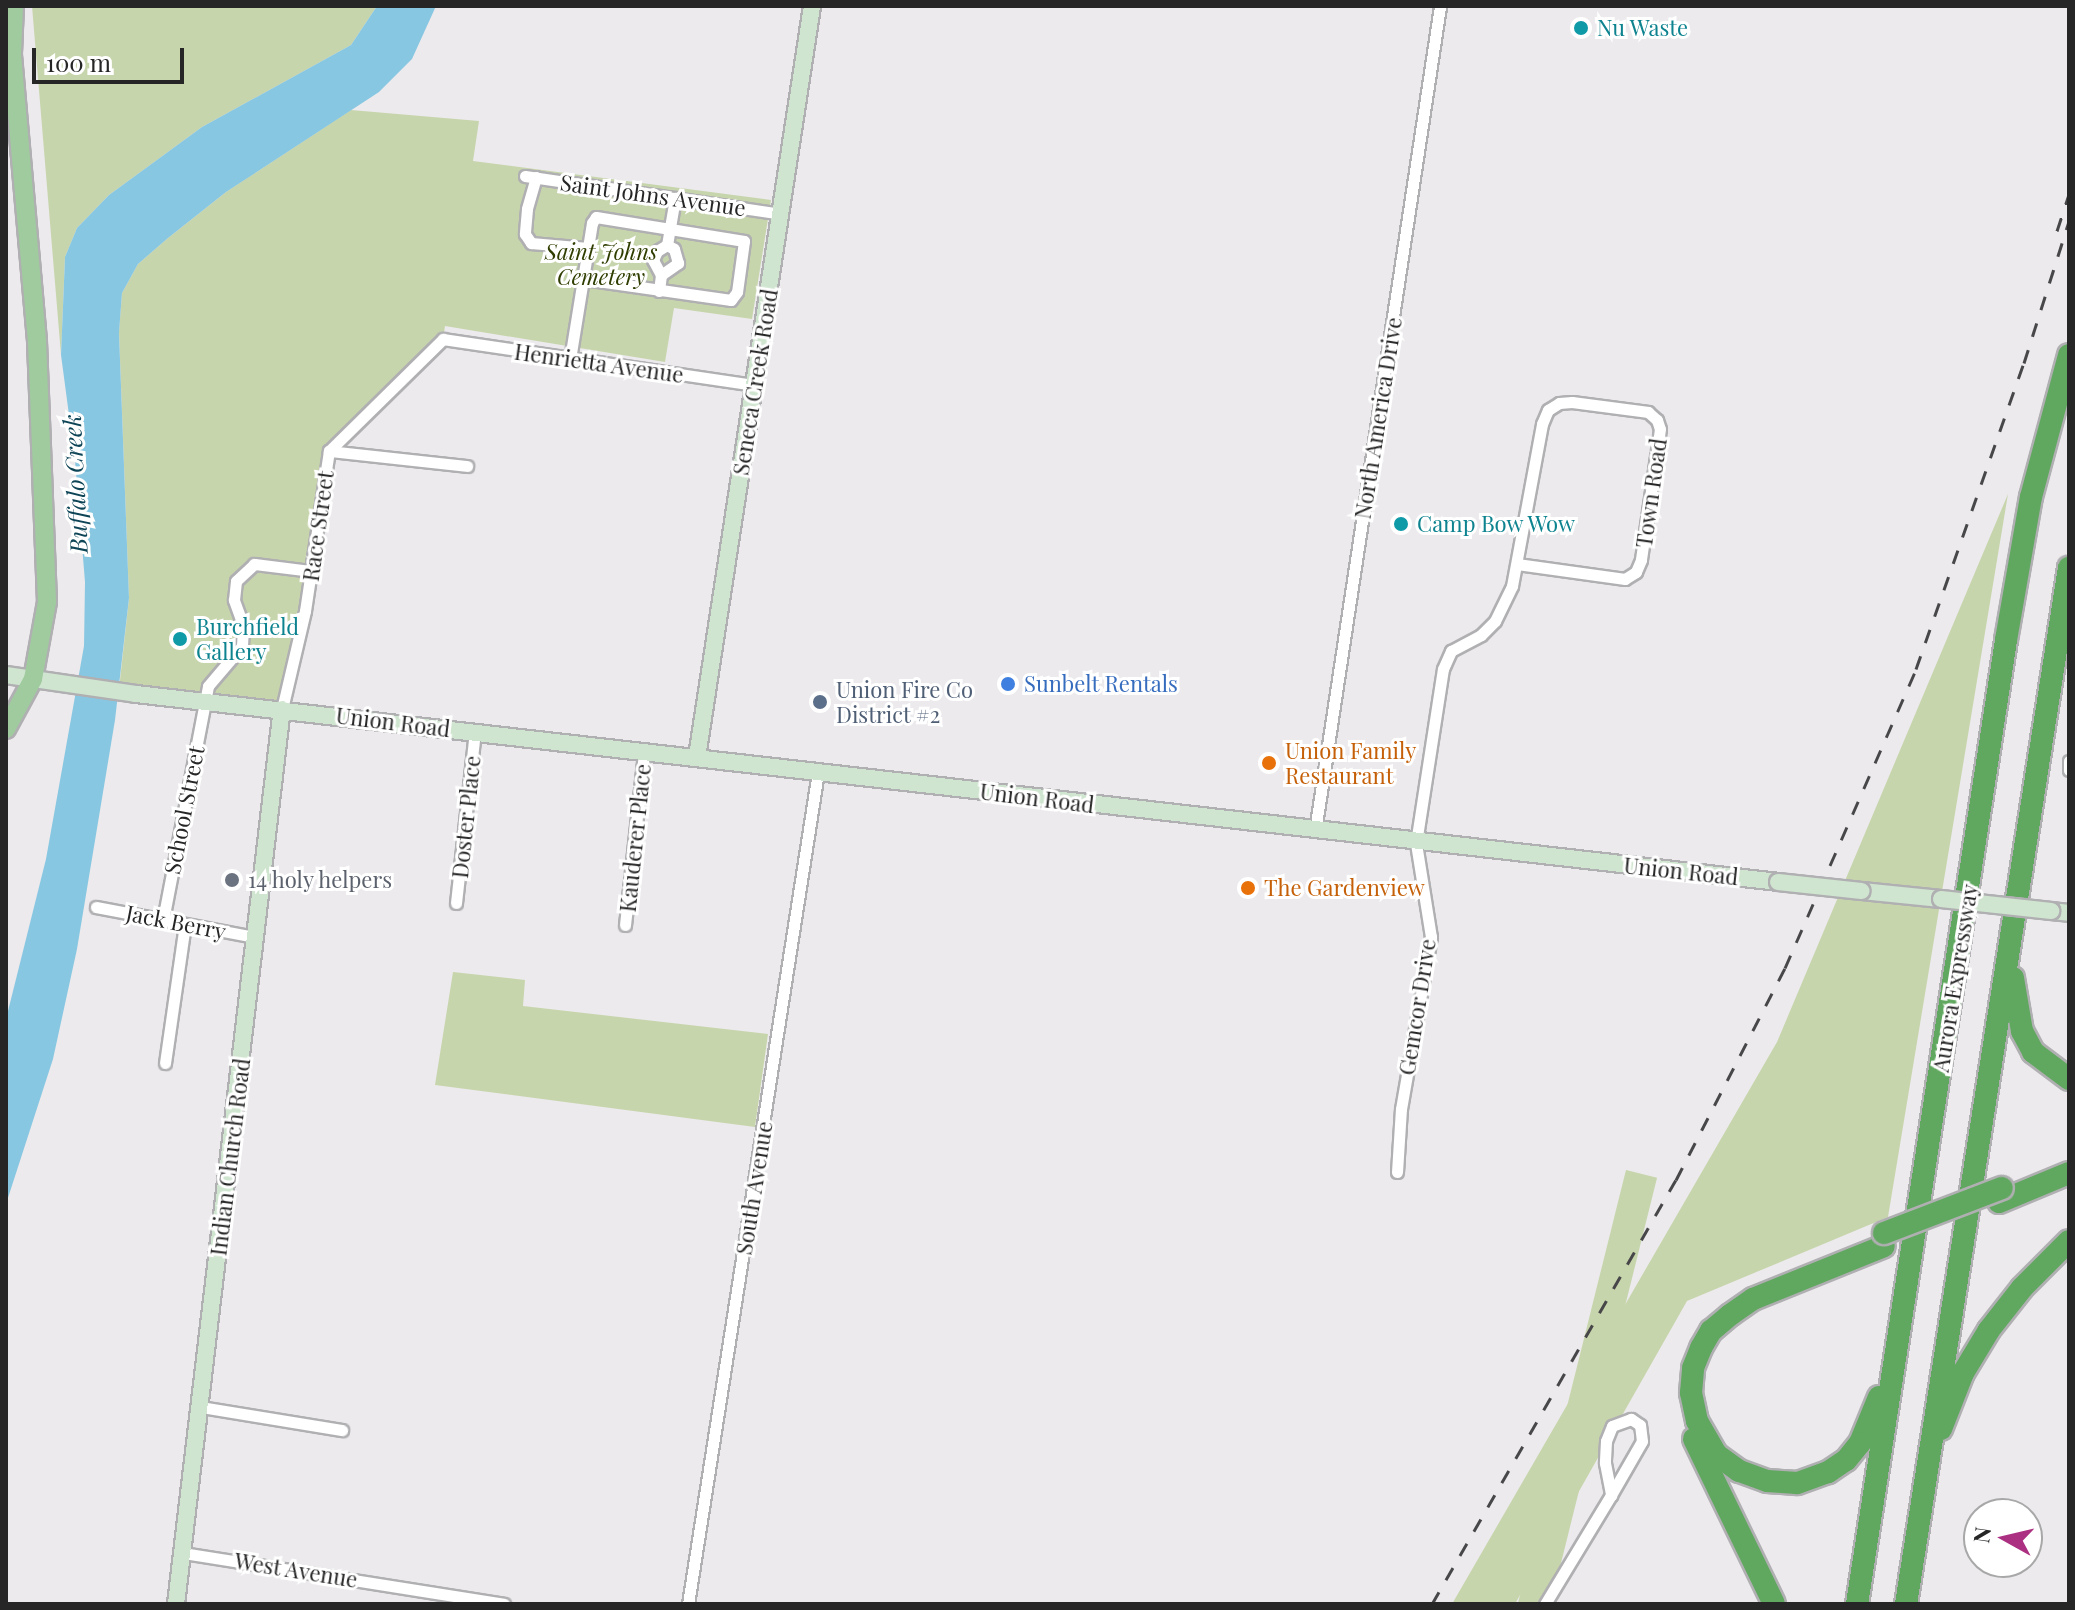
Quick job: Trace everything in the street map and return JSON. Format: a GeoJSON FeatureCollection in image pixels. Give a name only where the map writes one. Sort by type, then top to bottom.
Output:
{"type":"FeatureCollection","features":[{"type":"Feature","properties":{"kind":"highway","name":"Aurora Expressway"},"geometry":{"type":"LineString","coordinates":[[1857,1604],[1891,1366],[1927,1166],[2011,612],[2031,497],[2069,355]]}},
{"type":"Feature","properties":{"kind":"highway"},"geometry":{"type":"LineString","coordinates":[[1906,1604],[2069,568]]}},
{"type":"Feature","properties":{"kind":"highway"},"geometry":{"type":"LineString","coordinates":[[2010,950],[2022,1031],[2033,1052],[2069,1079]]}},
{"type":"Feature","properties":{"kind":"highway"},"geometry":{"type":"LineString","coordinates":[[2000,1195],[2069,1161]]}},
{"type":"Feature","properties":{"kind":"highway"},"geometry":{"type":"LineString","coordinates":[[1774,1604],[1683,1413],[1682,1369],[1700,1331],[1725,1306],[1884,1239],[2000,1195],[2069,1173]]}},
{"type":"Feature","properties":{"kind":"highway"},"geometry":{"type":"LineString","coordinates":[[1884,1239],[1753,1299],[1730,1315],[1711,1331],[1701,1348],[1693,1368],[1691,1393],[1697,1421],[1716,1454],[1739,1471],[1767,1481],[1797,1483],[1828,1472],[1846,1460],[1860,1443],[1891,1366]]}},
{"type":"Feature","properties":{"kind":"highway"},"geometry":{"type":"LineString","coordinates":[[1925,1475],[1963,1373],[1989,1330],[2022,1288],[2069,1241]]}},
{"type":"Feature","properties":{"kind":"main road"},"geometry":{"type":"LineString","coordinates":[[6,729],[33,679],[47,602],[37,341],[11,89],[14,6]]}},
{"type":"Feature","properties":{"kind":"main road","name":"Seneca Creek Road"},"geometry":{"type":"LineString","coordinates":[[697,757],[812,6]]}},
{"type":"Feature","properties":{"kind":"main road","name":"Union Road"},"geometry":{"type":"LineString","coordinates":[[6,675],[136,694],[475,731],[1416,843],[2069,913]]}},
{"type":"Feature","properties":{"kind":"main road","name":"Indian Church Road"},"geometry":{"type":"LineString","coordinates":[[176,1604],[282,709]]}},
{"type":"Feature","properties":{"kind":"street","name":"North America Drive"},"geometry":{"type":"LineString","coordinates":[[1315,831],[1440,6]]}},
{"type":"Feature","properties":{"kind":"street","name":"Saint Johns Avenue"},"geometry":{"type":"LineString","coordinates":[[588,248],[531,243],[525,234],[531,177],[781,214]]}},
{"type":"Feature","properties":{"kind":"street"},"geometry":{"type":"LineString","coordinates":[[659,291],[661,275],[653,260],[657,251],[667,245],[675,198]]}},
{"type":"Feature","properties":{"kind":"street"},"geometry":{"type":"LineString","coordinates":[[570,359],[588,248],[596,217],[744,241],[737,292],[731,300],[583,279]]}},
{"type":"Feature","properties":{"kind":"street"},"geometry":{"type":"LineString","coordinates":[[661,275],[678,263],[674,249],[667,245]]}},
{"type":"Feature","properties":{"kind":"street","name":"Henrietta Avenue"},"geometry":{"type":"LineString","coordinates":[[443,339],[755,385]]}},
{"type":"Feature","properties":{"kind":"street","name":"Race Street"},"geometry":{"type":"LineString","coordinates":[[282,709],[311,571],[329,451],[443,339]]}},
{"type":"Feature","properties":{"kind":"street","name":"Town Road"},"geometry":{"type":"LineString","coordinates":[[1416,843],[1443,669],[1451,651],[1481,635],[1495,621],[1512,586],[1542,424],[1548,410],[1559,403],[1572,402],[1648,412],[1657,420],[1660,429],[1641,560],[1636,572],[1625,579],[1517,564]]}},
{"type":"Feature","properties":{"kind":"street"},"geometry":{"type":"LineString","coordinates":[[329,451],[467,466]]}},
{"type":"Feature","properties":{"kind":"street"},"geometry":{"type":"LineString","coordinates":[[206,700],[211,681],[232,663],[242,646],[243,625],[234,600],[236,581],[254,564],[311,571]]}},
{"type":"Feature","properties":{"kind":"street","name":"School Street"},"geometry":{"type":"LineString","coordinates":[[163,920],[206,700]]}},
{"type":"Feature","properties":{"kind":"street","name":"Doster Place"},"geometry":{"type":"LineString","coordinates":[[456,903],[475,731]]}},
{"type":"Feature","properties":{"kind":"street","name":"Kauderer Place"},"geometry":{"type":"LineString","coordinates":[[625,925],[644,752]]}},
{"type":"Feature","properties":{"kind":"street","name":"South Avenue"},"geometry":{"type":"LineString","coordinates":[[688,1604],[818,772]]}},
{"type":"Feature","properties":{"kind":"street","name":"Gemcor Drive"},"geometry":{"type":"LineString","coordinates":[[1397,1172],[1401,1109],[1431,937],[1416,843]]}},
{"type":"Feature","properties":{"kind":"street","name":"Jack Berry"},"geometry":{"type":"LineString","coordinates":[[96,907],[255,937]]}},
{"type":"Feature","properties":{"kind":"street"},"geometry":{"type":"LineString","coordinates":[[165,1063],[185,924]]}},
{"type":"Feature","properties":{"kind":"street"},"geometry":{"type":"LineString","coordinates":[[201,1407],[342,1430]]}},
{"type":"Feature","properties":{"kind":"street"},"geometry":{"type":"LineString","coordinates":[[1545,1604],[1611,1495],[1642,1441],[1640,1425],[1631,1419],[1612,1426],[1606,1441],[1605,1463],[1611,1495]]}},
{"type":"Feature","properties":{"kind":"street","name":"West Avenue"},"geometry":{"type":"LineString","coordinates":[[183,1553],[504,1604]]}},
{"type":"Feature","properties":{"kind":"green space"},"geometry":{"type":"Polygon","coordinates":[[[32,6],[377,6],[351,45],[202,127],[109,195],[77,228],[65,257],[61,355],[32,6]]]}},
{"type":"Feature","properties":{"kind":"green space","name":"Saint Johns Cemetery"},"geometry":{"type":"Polygon","coordinates":[[[351,110],[479,121],[473,161],[771,200],[752,319],[674,308],[665,362],[445,326],[443,339],[329,451],[282,709],[119,689],[129,598],[119,332],[122,293],[138,264],[168,238],[226,192],[351,110]]]}},
{"type":"Feature","properties":{"kind":"green space"},"geometry":{"type":"Polygon","coordinates":[[[2008,494],[1888,1217],[1687,1301],[1515,1604],[1452,1604],[1777,1042],[2008,494]]]}},
{"type":"Feature","properties":{"kind":"green space"},"geometry":{"type":"Polygon","coordinates":[[[453,972],[525,980],[523,1006],[768,1034],[755,1127],[435,1085],[453,972]]]}},
{"type":"Feature","properties":{"kind":"green space"},"geometry":{"type":"Polygon","coordinates":[[[1626,1170],[1657,1178],[1551,1604],[1518,1604],[1626,1170]]]}},
{"type":"Feature","properties":{"kind":"water"},"geometry":{"type":"Polygon","coordinates":[[[377,6],[436,6],[412,59],[379,92],[226,192],[168,238],[138,264],[122,293],[119,333],[129,598],[115,720],[77,949],[53,1059],[6,1204],[6,1019],[46,859],[84,646],[85,582],[75,460],[61,355],[65,257],[77,228],[109,195],[202,127],[351,45],[377,6]]]}},
{"type":"Feature","properties":{"kind":"railway"},"geometry":{"type":"LineString","coordinates":[[2057,231],[2069,195]]}},
{"type":"Feature","properties":{"kind":"railway"},"geometry":{"type":"LineString","coordinates":[[1432,1604],[1676,1180],[1785,968],[1916,669],[2024,363],[2069,221]]}},
{"type":"Feature","properties":{"kind":"place","name":"Nu Waste"},"geometry":{"type":"Point","coordinates":[1581,28]}},
{"type":"Feature","properties":{"kind":"place","name":"Camp Bow Wow"},"geometry":{"type":"Point","coordinates":[1401,524]}},
{"type":"Feature","properties":{"kind":"place","name":"Burchfield Gallery"},"geometry":{"type":"Point","coordinates":[180,639]}},
{"type":"Feature","properties":{"kind":"place","name":"Sunbelt Rentals"},"geometry":{"type":"Point","coordinates":[1008,684]}},
{"type":"Feature","properties":{"kind":"place","name":"Union Fire Co District #2"},"geometry":{"type":"Point","coordinates":[820,702]}},
{"type":"Feature","properties":{"kind":"place","name":"Union Family Restaurant"},"geometry":{"type":"Point","coordinates":[1269,763]}},
{"type":"Feature","properties":{"kind":"place","name":"14 holy helpers"},"geometry":{"type":"Point","coordinates":[232,880]}},
{"type":"Feature","properties":{"kind":"place","name":"The Gardenview"},"geometry":{"type":"Point","coordinates":[1248,888]}},
{"type":"Feature","properties":{"kind":"water label","name":"Buffalo Creek"},"geometry":{"type":"Point","coordinates":[75,484]}}]}
